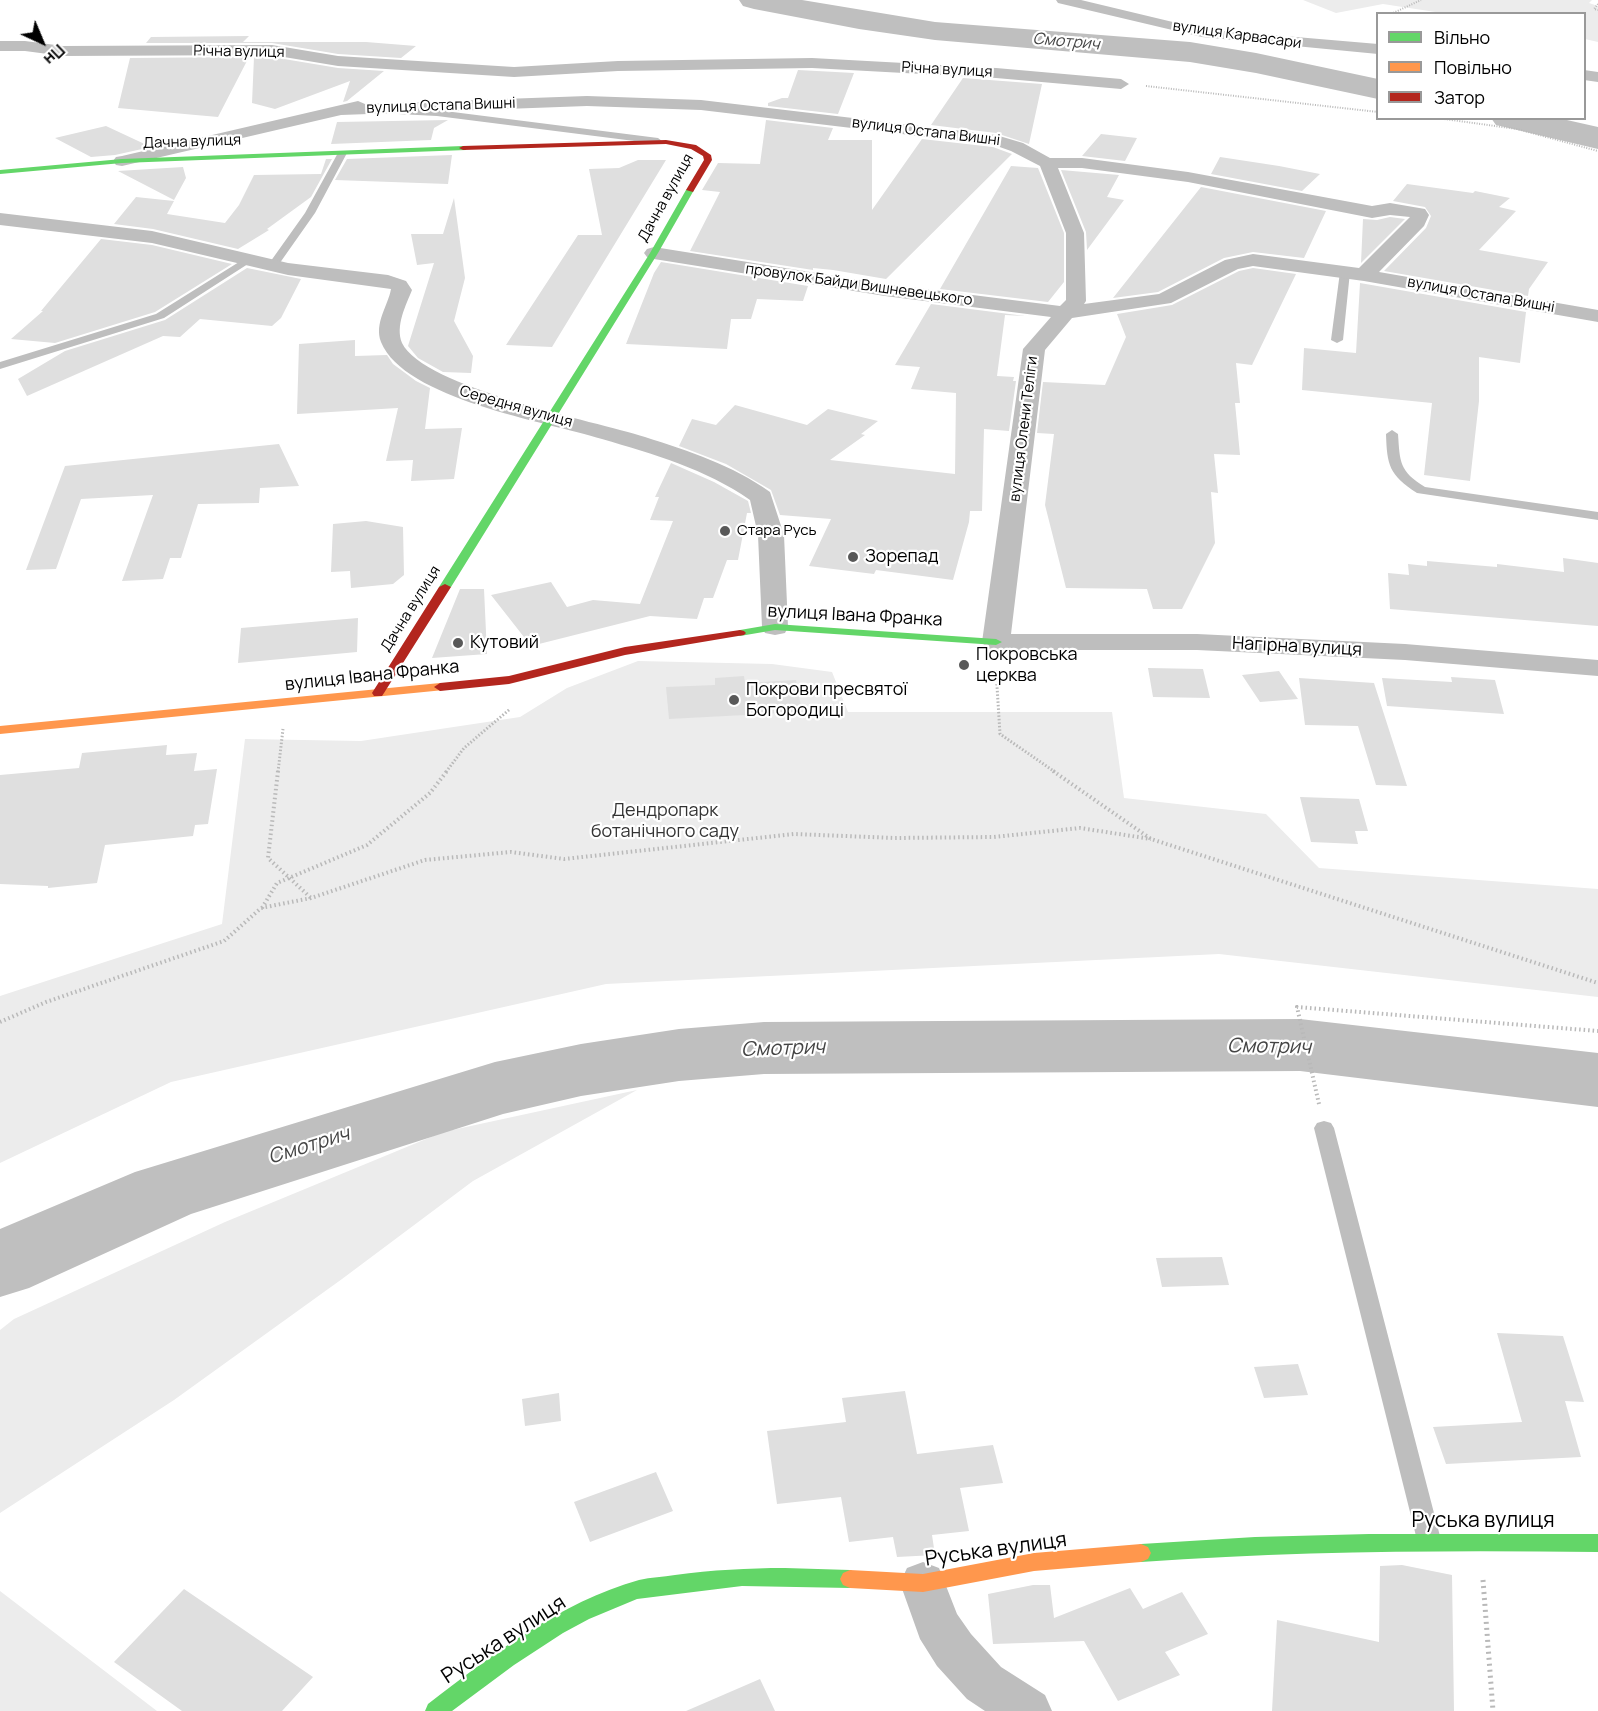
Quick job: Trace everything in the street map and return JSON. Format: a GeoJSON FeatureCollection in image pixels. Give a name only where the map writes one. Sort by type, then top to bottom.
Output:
{"type":"FeatureCollection","features":[{"type":"Feature","properties":{"kind":"street","name":"вулиця Карвасари"},"geometry":{"type":"LineString","coordinates":[[1064,0],[1202,33],[1287,43],[1376,49]]}},
{"type":"Feature","properties":{"kind":"street","name":"Річна вулиця"},"geometry":{"type":"LineString","coordinates":[[0,46],[25,46],[63,51],[272,50],[338,61],[514,72],[606,67],[812,63],[996,73],[1121,84]]}},
{"type":"Feature","properties":{"kind":"street","name":"Річна вулиця"},"geometry":{"type":"LineString","coordinates":[[450,86],[514,72]]}},
{"type":"Feature","properties":{"kind":"street"},"geometry":{"type":"LineString","coordinates":[[0,172],[122,161],[428,91]]}},
{"type":"Feature","properties":{"kind":"street","name":"вулиця Остапа Вишні"},"geometry":{"type":"LineString","coordinates":[[339,110],[587,101],[720,106],[996,140],[1017,147],[1047,164]]}},
{"type":"Feature","properties":{"kind":"street","name":"Дачна вулиця"},"geometry":{"type":"LineString","coordinates":[[122,161],[528,145],[666,142],[700,150],[707,155],[708,160],[654,253],[378,693]]}},
{"type":"Feature","properties":{"kind":"street"},"geometry":{"type":"LineString","coordinates":[[1047,164],[1073,162],[1163,173],[1250,187],[1372,212],[1390,209],[1420,215],[1417,222],[1354,273]]}},
{"type":"Feature","properties":{"kind":"street","name":"вулиця Олени Теліги"},"geometry":{"type":"LineString","coordinates":[[996,642],[1034,349],[1076,301],[1075,233],[1056,181],[1047,164]]}},
{"type":"Feature","properties":{"kind":"street","name":"Середня вулиця"},"geometry":{"type":"LineString","coordinates":[[0,219],[152,237],[246,260],[399,285],[402,290],[391,318],[391,341],[398,353],[451,388],[471,396],[550,417],[687,459],[729,475],[761,497],[771,535],[775,627]]}},
{"type":"Feature","properties":{"kind":"street","name":"провулок Байди Вишневецького"},"geometry":{"type":"LineString","coordinates":[[654,253],[885,290],[1065,313]]}},
{"type":"Feature","properties":{"kind":"street","name":"вулиця Остапа Вишні"},"geometry":{"type":"LineString","coordinates":[[1065,313],[1164,299],[1242,261],[1270,262],[1354,273],[1598,315]]}},
{"type":"Feature","properties":{"kind":"street","name":"вулиця Івана Франка"},"geometry":{"type":"LineString","coordinates":[[0,730],[509,680],[625,651],[775,627],[996,642]]}},
{"type":"Feature","properties":{"kind":"street","name":"Нагірна вулиця"},"geometry":{"type":"LineString","coordinates":[[996,642],[1197,642],[1405,652],[1598,668]]}},
{"type":"Feature","properties":{"kind":"street","name":"Руська вулиця"},"geometry":{"type":"LineString","coordinates":[[435,1711],[493,1667],[561,1623],[638,1590],[719,1577],[787,1576],[923,1583],[1034,1562],[1234,1546],[1429,1541],[1598,1543]]}},
{"type":"Feature","properties":{"kind":"street"},"geometry":{"type":"LineString","coordinates":[[923,1583],[937,1624],[954,1650],[984,1683],[1028,1711]]}},
{"type":"Feature","properties":{"kind":"lane"},"geometry":{"type":"LineString","coordinates":[[382,108],[666,142]]}},
{"type":"Feature","properties":{"kind":"lane"},"geometry":{"type":"LineString","coordinates":[[273,265],[310,213],[342,153]]}},
{"type":"Feature","properties":{"kind":"lane"},"geometry":{"type":"LineString","coordinates":[[0,366],[160,316],[246,260]]}},
{"type":"Feature","properties":{"kind":"lane"},"geometry":{"type":"LineString","coordinates":[[1338,340],[1354,273]]}},
{"type":"Feature","properties":{"kind":"lane"},"geometry":{"type":"LineString","coordinates":[[1392,434],[1394,465],[1401,478],[1421,490],[1598,516]]}},
{"type":"Feature","properties":{"kind":"lane"},"geometry":{"type":"LineString","coordinates":[[1324,1128],[1429,1541]]}},
{"type":"Feature","properties":{"kind":"path"},"geometry":{"type":"LineString","coordinates":[[1395,12],[1421,0]]}},
{"type":"Feature","properties":{"kind":"path"},"geometry":{"type":"LineString","coordinates":[[1598,4],[1594,9],[1598,10]]}},
{"type":"Feature","properties":{"kind":"path"},"geometry":{"type":"LineString","coordinates":[[1121,84],[1376,112]]}},
{"type":"Feature","properties":{"kind":"path"},"geometry":{"type":"LineString","coordinates":[[1452,120],[1517,129],[1598,152]]}},
{"type":"Feature","properties":{"kind":"path"},"geometry":{"type":"LineString","coordinates":[[996,642],[996,693],[1000,734],[1151,839]]}},
{"type":"Feature","properties":{"kind":"path"},"geometry":{"type":"LineString","coordinates":[[0,1022],[46,1002],[224,941],[261,908],[277,883],[367,845],[430,793],[464,748],[519,702]]}},
{"type":"Feature","properties":{"kind":"path"},"geometry":{"type":"LineString","coordinates":[[283,726],[267,858],[312,898]]}},
{"type":"Feature","properties":{"kind":"path"},"geometry":{"type":"LineString","coordinates":[[261,908],[312,898],[424,860],[511,852],[564,859],[794,834],[895,838],[994,837],[1080,828],[1151,839],[1598,983]]}},
{"type":"Feature","properties":{"kind":"path"},"geometry":{"type":"LineString","coordinates":[[1324,1128],[1297,1008],[1598,1031]]}},
{"type":"Feature","properties":{"kind":"path"},"geometry":{"type":"LineString","coordinates":[[1480,1541],[1493,1711]]}},
{"type":"Feature","properties":{"kind":"green space"},"geometry":{"type":"Polygon","coordinates":[[[1303,0],[1592,0],[1589,3],[1598,6],[1598,42],[1586,39],[1586,12],[1435,12],[1383,4],[1336,13],[1303,0]]]}},
{"type":"Feature","properties":{"kind":"green space","name":"Дендропарк ботанічного саду"},"geometry":{"type":"Polygon","coordinates":[[[638,661],[772,664],[832,672],[848,712],[1112,712],[1124,798],[1266,814],[1319,868],[1598,889],[1598,997],[1219,954],[606,984],[171,1082],[0,1163],[0,996],[222,924],[245,739],[361,741],[520,717],[567,688],[638,661]]]}},
{"type":"Feature","properties":{"kind":"green space"},"geometry":{"type":"Polygon","coordinates":[[[637,1090],[473,1181],[174,1400],[0,1513],[0,1330],[14,1319],[225,1222],[443,1132],[637,1090]]]}},
{"type":"Feature","properties":{"kind":"green space"},"geometry":{"type":"Polygon","coordinates":[[[0,1591],[157,1711],[0,1711],[0,1591]]]}},
{"type":"Feature","properties":{"kind":"building"},"geometry":{"type":"Polygon","coordinates":[[[249,36],[243,42],[366,42],[416,46],[401,58],[338,54],[272,43],[146,43],[151,37],[249,36]]]}},
{"type":"Feature","properties":{"kind":"building"},"geometry":{"type":"Polygon","coordinates":[[[249,57],[218,117],[118,108],[130,58],[249,57]]]}},
{"type":"Feature","properties":{"kind":"building"},"geometry":{"type":"Polygon","coordinates":[[[254,57],[272,57],[338,68],[384,71],[347,101],[343,102],[350,81],[275,109],[252,103],[254,57]]]}},
{"type":"Feature","properties":{"kind":"building"},"geometry":{"type":"Polygon","coordinates":[[[798,70],[854,73],[838,114],[768,106],[768,103],[788,98],[798,70]]]}},
{"type":"Feature","properties":{"kind":"building"},"geometry":{"type":"Polygon","coordinates":[[[963,78],[1042,84],[1029,144],[996,133],[931,125],[963,78]]]}},
{"type":"Feature","properties":{"kind":"building"},"geometry":{"type":"Polygon","coordinates":[[[448,120],[434,128],[431,140],[331,144],[337,122],[448,120]]]}},
{"type":"Feature","properties":{"kind":"building"},"geometry":{"type":"Polygon","coordinates":[[[766,120],[833,128],[828,140],[872,140],[872,210],[922,139],[993,147],[1012,154],[886,279],[690,251],[720,192],[702,190],[718,163],[760,164],[766,120]]]}},
{"type":"Feature","properties":{"kind":"building"},"geometry":{"type":"Polygon","coordinates":[[[106,126],[151,147],[115,155],[91,157],[55,138],[106,126]]]}},
{"type":"Feature","properties":{"kind":"building"},"geometry":{"type":"Polygon","coordinates":[[[1101,134],[1137,138],[1125,161],[1082,156],[1101,134]]]}},
{"type":"Feature","properties":{"kind":"building"},"geometry":{"type":"Polygon","coordinates":[[[452,155],[448,184],[335,180],[347,159],[452,155]]]}},
{"type":"Feature","properties":{"kind":"building"},"geometry":{"type":"Polygon","coordinates":[[[1220,157],[1320,174],[1302,191],[1211,174],[1220,157]]]}},
{"type":"Feature","properties":{"kind":"building"},"geometry":{"type":"Polygon","coordinates":[[[326,159],[332,159],[311,197],[267,229],[269,230],[238,249],[153,229],[114,224],[136,197],[174,201],[167,214],[225,223],[239,205],[254,175],[321,174],[326,159]]]}},
{"type":"Feature","properties":{"kind":"building"},"geometry":{"type":"Polygon","coordinates":[[[638,160],[666,160],[552,347],[506,345],[578,235],[602,235],[589,169],[619,168],[638,160]]]}},
{"type":"Feature","properties":{"kind":"building"},"geometry":{"type":"Polygon","coordinates":[[[1011,166],[1038,168],[1064,233],[1064,282],[1048,302],[940,289],[1011,166]]]}},
{"type":"Feature","properties":{"kind":"building"},"geometry":{"type":"Polygon","coordinates":[[[183,167],[186,178],[174,200],[118,171],[183,167]]]}},
{"type":"Feature","properties":{"kind":"building"},"geometry":{"type":"Polygon","coordinates":[[[1061,170],[1119,175],[1107,197],[1124,200],[1087,250],[1086,232],[1061,170]]]}},
{"type":"Feature","properties":{"kind":"building"},"geometry":{"type":"Polygon","coordinates":[[[1407,184],[1473,193],[1475,191],[1510,198],[1499,207],[1516,211],[1479,250],[1548,262],[1529,289],[1528,296],[1384,271],[1426,228],[1431,216],[1425,207],[1393,201],[1407,184]]]}},
{"type":"Feature","properties":{"kind":"building"},"geometry":{"type":"Polygon","coordinates":[[[1201,187],[1326,211],[1304,258],[1253,252],[1224,258],[1158,292],[1113,298],[1201,187]]]}},
{"type":"Feature","properties":{"kind":"building"},"geometry":{"type":"Polygon","coordinates":[[[454,198],[465,278],[454,321],[473,356],[471,373],[443,372],[418,358],[408,346],[434,263],[417,265],[411,234],[443,234],[454,198]]]}},
{"type":"Feature","properties":{"kind":"building"},"geometry":{"type":"Polygon","coordinates":[[[1390,217],[1405,219],[1361,263],[1363,219],[1377,220],[1390,217]]]}},
{"type":"Feature","properties":{"kind":"building"},"geometry":{"type":"Polygon","coordinates":[[[101,239],[152,245],[232,264],[155,312],[55,343],[11,339],[43,311],[41,311],[101,239]]]}},
{"type":"Feature","properties":{"kind":"building"},"geometry":{"type":"Polygon","coordinates":[[[661,262],[808,286],[803,301],[757,299],[751,319],[731,319],[727,349],[626,344],[654,273],[661,262]]]}},
{"type":"Feature","properties":{"kind":"building"},"geometry":{"type":"Polygon","coordinates":[[[247,268],[301,279],[281,318],[272,326],[200,319],[180,337],[163,336],[27,396],[18,379],[65,351],[165,320],[247,268]]]}},
{"type":"Feature","properties":{"kind":"building"},"geometry":{"type":"Polygon","coordinates":[[[1253,268],[1296,274],[1252,365],[1236,363],[1240,403],[1235,403],[1240,455],[1214,454],[1218,493],[1211,492],[1215,543],[1182,609],[1153,609],[1147,589],[1066,588],[1045,505],[1054,434],[1037,433],[1043,382],[1105,385],[1126,337],[1117,314],[1172,305],[1239,271],[1253,268]]]}},
{"type":"Feature","properties":{"kind":"building"},"geometry":{"type":"Polygon","coordinates":[[[1360,283],[1526,312],[1520,363],[1479,357],[1479,401],[1470,481],[1424,475],[1432,403],[1302,390],[1304,348],[1356,353],[1360,283]]]}},
{"type":"Feature","properties":{"kind":"building"},"geometry":{"type":"Polygon","coordinates":[[[931,304],[1025,316],[1005,315],[997,376],[1014,377],[1013,381],[1016,381],[1009,431],[984,429],[982,511],[970,511],[953,580],[876,570],[874,574],[809,566],[831,519],[780,515],[771,490],[726,464],[679,446],[692,419],[716,425],[735,405],[807,425],[828,409],[878,421],[861,434],[865,435],[830,460],[955,474],[956,393],[911,389],[920,367],[895,365],[931,304]]]}},
{"type":"Feature","properties":{"kind":"building"},"geometry":{"type":"Polygon","coordinates":[[[355,340],[355,356],[387,355],[393,364],[430,388],[425,429],[462,428],[454,479],[411,481],[413,460],[386,461],[398,408],[297,414],[299,344],[355,340]]]}},
{"type":"Feature","properties":{"kind":"building"},"geometry":{"type":"Polygon","coordinates":[[[279,444],[299,486],[260,488],[259,503],[198,504],[181,558],[170,558],[163,579],[122,581],[153,495],[81,499],[56,569],[26,570],[65,466],[279,444]]]}},
{"type":"Feature","properties":{"kind":"building"},"geometry":{"type":"Polygon","coordinates":[[[671,463],[714,482],[748,501],[751,513],[747,513],[738,560],[727,560],[713,598],[704,598],[697,619],[650,616],[531,646],[491,595],[551,582],[567,607],[593,600],[640,604],[673,521],[650,520],[659,497],[655,497],[671,463]]]}},
{"type":"Feature","properties":{"kind":"building"},"geometry":{"type":"Polygon","coordinates":[[[366,521],[403,527],[404,575],[393,584],[351,588],[350,571],[331,572],[333,524],[366,521]]]}},
{"type":"Feature","properties":{"kind":"building"},"geometry":{"type":"Polygon","coordinates":[[[1563,558],[1598,563],[1598,626],[1390,609],[1388,573],[1409,575],[1408,564],[1427,566],[1427,561],[1497,567],[1497,564],[1564,572],[1563,558]]]}},
{"type":"Feature","properties":{"kind":"building"},"geometry":{"type":"Polygon","coordinates":[[[460,589],[484,589],[487,654],[432,658],[460,589]]]}},
{"type":"Feature","properties":{"kind":"building"},"geometry":{"type":"Polygon","coordinates":[[[358,618],[357,652],[238,663],[241,628],[358,618]]]}},
{"type":"Feature","properties":{"kind":"building"},"geometry":{"type":"Polygon","coordinates":[[[1148,668],[1203,669],[1210,698],[1153,697],[1148,668]]]}},
{"type":"Feature","properties":{"kind":"building"},"geometry":{"type":"Polygon","coordinates":[[[1279,671],[1298,699],[1260,702],[1242,675],[1279,671]]]}},
{"type":"Feature","properties":{"kind":"building","name":"Покрови пресвятої Богородиці"},"geometry":{"type":"Polygon","coordinates":[[[744,676],[745,683],[796,680],[802,712],[669,719],[666,687],[715,685],[715,678],[744,676]]]}},
{"type":"Feature","properties":{"kind":"building"},"geometry":{"type":"Polygon","coordinates":[[[1451,677],[1495,680],[1504,714],[1387,706],[1382,678],[1452,682],[1451,677]]]}},
{"type":"Feature","properties":{"kind":"building"},"geometry":{"type":"Polygon","coordinates":[[[1299,678],[1374,683],[1407,786],[1376,785],[1358,726],[1305,725],[1299,678]]]}},
{"type":"Feature","properties":{"kind":"building"},"geometry":{"type":"Polygon","coordinates":[[[167,745],[166,755],[197,753],[194,771],[217,769],[208,824],[195,825],[193,836],[105,845],[97,883],[48,888],[48,886],[0,884],[0,775],[79,768],[82,753],[167,745]]]}},
{"type":"Feature","properties":{"kind":"building"},"geometry":{"type":"Polygon","coordinates":[[[1300,797],[1359,799],[1368,831],[1355,831],[1358,844],[1311,842],[1300,797]]]}},
{"type":"Feature","properties":{"kind":"building"},"geometry":{"type":"Polygon","coordinates":[[[1222,1257],[1229,1285],[1162,1287],[1156,1258],[1222,1257]]]}},
{"type":"Feature","properties":{"kind":"building"},"geometry":{"type":"Polygon","coordinates":[[[1497,1333],[1563,1336],[1584,1402],[1565,1401],[1581,1457],[1446,1464],[1433,1427],[1522,1422],[1497,1333]]]}},
{"type":"Feature","properties":{"kind":"building"},"geometry":{"type":"Polygon","coordinates":[[[1298,1364],[1308,1395],[1264,1398],[1254,1367],[1298,1364]]]}},
{"type":"Feature","properties":{"kind":"building"},"geometry":{"type":"Polygon","coordinates":[[[905,1391],[917,1454],[993,1445],[1003,1483],[960,1488],[969,1531],[932,1535],[935,1555],[897,1557],[893,1537],[849,1542],[841,1497],[777,1504],[767,1431],[846,1422],[842,1398],[905,1391]]]}},
{"type":"Feature","properties":{"kind":"building"},"geometry":{"type":"Polygon","coordinates":[[[559,1393],[561,1421],[525,1426],[522,1399],[559,1393]]]}},
{"type":"Feature","properties":{"kind":"building"},"geometry":{"type":"Polygon","coordinates":[[[656,1472],[673,1511],[590,1542],[574,1502],[656,1472]]]}},
{"type":"Feature","properties":{"kind":"building"},"geometry":{"type":"Polygon","coordinates":[[[1402,1565],[1452,1575],[1454,1711],[1272,1711],[1277,1620],[1379,1642],[1380,1566],[1402,1565]]]}},
{"type":"Feature","properties":{"kind":"building"},"geometry":{"type":"Polygon","coordinates":[[[1033,1585],[1050,1585],[1054,1618],[1130,1588],[1143,1609],[1182,1592],[1208,1634],[1165,1652],[1180,1675],[1118,1701],[1084,1641],[993,1644],[988,1594],[1033,1585]]]}},
{"type":"Feature","properties":{"kind":"building"},"geometry":{"type":"Polygon","coordinates":[[[184,1589],[313,1677],[282,1711],[182,1711],[114,1662],[184,1589]]]}},
{"type":"Feature","properties":{"kind":"building"},"geometry":{"type":"Polygon","coordinates":[[[760,1679],[775,1711],[686,1711],[760,1679]]]}},
{"type":"Feature","properties":{"kind":"waterway","name":"Смотрич"},"geometry":{"type":"LineString","coordinates":[[754,0],[859,20],[935,31],[1190,52],[1256,63],[1376,89]]}},
{"type":"Feature","properties":{"kind":"waterway","name":"Смотрич"},"geometry":{"type":"LineString","coordinates":[[1517,120],[1598,138]]}},
{"type":"Feature","properties":{"kind":"waterway","name":"Смотрич"},"geometry":{"type":"LineString","coordinates":[[0,1265],[163,1193],[495,1089],[581,1070],[679,1055],[764,1048],[1300,1045],[1598,1080]]}},
{"type":"Feature","properties":{"kind":"traffic: fast"},"geometry":{"type":"LineString","coordinates":[[0,172],[122,161],[463,148]]}},
{"type":"Feature","properties":{"kind":"traffic: fast"},"geometry":{"type":"LineString","coordinates":[[445,587],[654,253],[690,190]]}},
{"type":"Feature","properties":{"kind":"traffic: fast"},"geometry":{"type":"LineString","coordinates":[[740,633],[775,627],[996,642]]}},
{"type":"Feature","properties":{"kind":"traffic: fast"},"geometry":{"type":"LineString","coordinates":[[1141,1553],[1255,1546],[1369,1543],[1598,1543]]}},
{"type":"Feature","properties":{"kind":"traffic: fast"},"geometry":{"type":"LineString","coordinates":[[435,1711],[482,1675],[556,1627],[609,1600],[637,1590],[742,1577],[850,1579]]}},
{"type":"Feature","properties":{"kind":"traffic: slow"},"geometry":{"type":"LineString","coordinates":[[0,730],[440,687]]}},
{"type":"Feature","properties":{"kind":"traffic: slow"},"geometry":{"type":"LineString","coordinates":[[850,1579],[923,1583],[1034,1562],[1141,1553]]}},
{"type":"Feature","properties":{"kind":"traffic: jam"},"geometry":{"type":"LineString","coordinates":[[463,148],[666,142],[693,147],[707,155],[708,160],[690,190]]}},
{"type":"Feature","properties":{"kind":"traffic: jam"},"geometry":{"type":"LineString","coordinates":[[378,693],[445,587]]}},
{"type":"Feature","properties":{"kind":"traffic: jam"},"geometry":{"type":"LineString","coordinates":[[440,687],[509,680],[625,651],[740,633]]}},
{"type":"Feature","properties":{"kind":"place","name":"Стара Русь"},"geometry":{"type":"Point","coordinates":[725,531]}},
{"type":"Feature","properties":{"kind":"place","name":"Зорепад"},"geometry":{"type":"Point","coordinates":[853,557]}},
{"type":"Feature","properties":{"kind":"place","name":"Кутовий"},"geometry":{"type":"Point","coordinates":[458,643]}},
{"type":"Feature","properties":{"kind":"place","name":"Покровська церква"},"geometry":{"type":"Point","coordinates":[964,665]}},
{"type":"Feature","properties":{"kind":"place","name":"Покрови пресвятої Богородиці"},"geometry":{"type":"Point","coordinates":[734,700]}}]}
